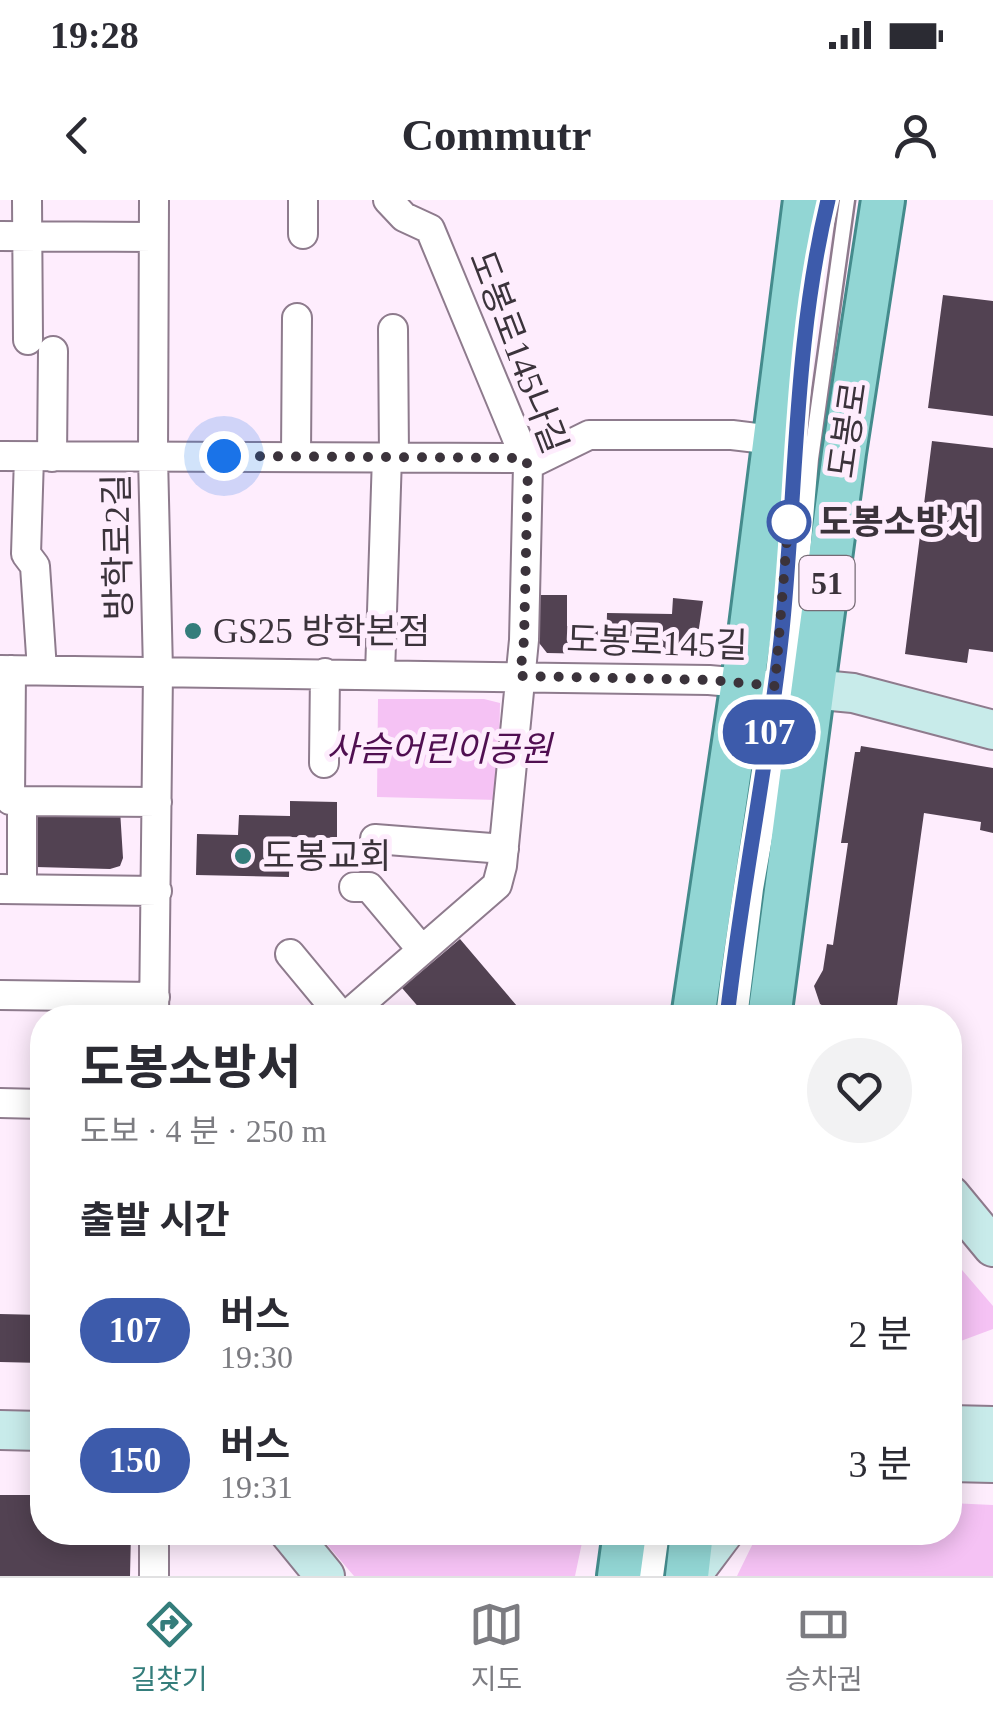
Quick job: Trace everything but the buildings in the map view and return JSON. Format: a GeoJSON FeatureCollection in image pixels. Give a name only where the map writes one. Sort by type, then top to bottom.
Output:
{"type":"FeatureCollection","features":[{"type":"Feature","properties":{"kind":"main road","name":"도봉로"},"geometry":{"type":"LineString","coordinates":[[768,1005],[783,442],[805,200]]}},
{"type":"Feature","properties":{"kind":"main road","name":"도봉로"},"geometry":{"type":"LineString","coordinates":[[701,1005],[779,686],[882,200]]}},
{"type":"Feature","properties":{"kind":"main road"},"geometry":{"type":"LineString","coordinates":[[779,686],[852,694],[993,730]]}},
{"type":"Feature","properties":{"kind":"main road"},"geometry":{"type":"LineString","coordinates":[[962,1209],[993,1247]]}},
{"type":"Feature","properties":{"kind":"main road"},"geometry":{"type":"LineString","coordinates":[[0,1430],[30,1431]]}},
{"type":"Feature","properties":{"kind":"main road"},"geometry":{"type":"LineString","coordinates":[[968,1462],[993,1484]]}},
{"type":"Feature","properties":{"kind":"main road"},"geometry":{"type":"LineString","coordinates":[[300,1545],[326,1576]]}},
{"type":"Feature","properties":{"kind":"main road"},"geometry":{"type":"LineString","coordinates":[[619,1576],[623,1545]]}},
{"type":"Feature","properties":{"kind":"main road"},"geometry":{"type":"LineString","coordinates":[[689,1576],[691,1545]]}},
{"type":"Feature","properties":{"kind":"main road"},"geometry":{"type":"LineString","coordinates":[[689,1576],[714,1545]]}},
{"type":"Feature","properties":{"kind":"street"},"geometry":{"type":"LineString","coordinates":[[27,200],[14,236],[40,346],[41,456],[26,554],[35,566],[42,670]]}},
{"type":"Feature","properties":{"kind":"street","name":"방학로2길"},"geometry":{"type":"LineString","coordinates":[[154,200],[153,456],[158,670],[154,1005]]}},
{"type":"Feature","properties":{"kind":"street"},"geometry":{"type":"LineString","coordinates":[[303,200],[303,234]]}},
{"type":"Feature","properties":{"kind":"street","name":"도봉로145나길"},"geometry":{"type":"LineString","coordinates":[[359,1005],[497,885],[524,640],[526,461],[430,229],[404,216],[388,200]]}},
{"type":"Feature","properties":{"kind":"street"},"geometry":{"type":"LineString","coordinates":[[430,200],[430,229]]}},
{"type":"Feature","properties":{"kind":"street"},"geometry":{"type":"LineString","coordinates":[[14,236],[153,236]]}},
{"type":"Feature","properties":{"kind":"street"},"geometry":{"type":"LineString","coordinates":[[296,455],[297,318]]}},
{"type":"Feature","properties":{"kind":"street"},"geometry":{"type":"LineString","coordinates":[[380,674],[393,329]]}},
{"type":"Feature","properties":{"kind":"street"},"geometry":{"type":"LineString","coordinates":[[0,456],[296,455],[526,461],[589,435],[732,435],[783,442]]}},
{"type":"Feature","properties":{"kind":"street","name":"도봉로145길"},"geometry":{"type":"LineString","coordinates":[[11,889],[22,801],[10,800],[5,670],[520,676],[779,686]]}},
{"type":"Feature","properties":{"kind":"street"},"geometry":{"type":"LineString","coordinates":[[324,673],[324,762]]}},
{"type":"Feature","properties":{"kind":"street"},"geometry":{"type":"LineString","coordinates":[[22,801],[157,802]]}},
{"type":"Feature","properties":{"kind":"street"},"geometry":{"type":"LineString","coordinates":[[376,839],[504,848]]}},
{"type":"Feature","properties":{"kind":"street"},"geometry":{"type":"LineString","coordinates":[[354,887],[370,887],[422,950]]}},
{"type":"Feature","properties":{"kind":"street"},"geometry":{"type":"LineString","coordinates":[[11,889],[157,892]]}},
{"type":"Feature","properties":{"kind":"street"},"geometry":{"type":"LineString","coordinates":[[290,954],[333,1005]]}},
{"type":"Feature","properties":{"kind":"street"},"geometry":{"type":"LineString","coordinates":[[0,996],[126,1005]]}},
{"type":"Feature","properties":{"kind":"street"},"geometry":{"type":"LineString","coordinates":[[0,1103],[30,1104]]}},
{"type":"Feature","properties":{"kind":"street"},"geometry":{"type":"LineString","coordinates":[[154,1545],[154,1576]]}},
{"type":"Feature","properties":{"kind":"lane"},"geometry":{"type":"LineString","coordinates":[[818,252],[828,200]]}},
{"type":"Feature","properties":{"kind":"lane"},"geometry":{"type":"LineString","coordinates":[[742,1005],[779,686],[798,614],[811,459],[847,200]]}},
{"type":"Feature","properties":{"kind":"lane"},"geometry":{"type":"LineString","coordinates":[[644,1576],[648,1545]]}},
{"type":"Feature","properties":{"kind":"lane"},"geometry":{"type":"LineString","coordinates":[[656,1576],[660,1545]]}},
{"type":"Feature","properties":{"kind":"green space","name":"사슴어린이공원"},"geometry":{"type":"Polygon","coordinates":[[[378,699],[484,699],[500,703],[498,800],[377,797],[378,699]]]}},
{"type":"Feature","properties":{"kind":"green space"},"geometry":{"type":"Polygon","coordinates":[[[962,1270],[993,1306],[993,1329],[962,1341],[962,1270]]]}},
{"type":"Feature","properties":{"kind":"green space"},"geometry":{"type":"Polygon","coordinates":[[[962,1504],[993,1505],[993,1576],[737,1576],[752,1545],[962,1545],[962,1504]]]}},
{"type":"Feature","properties":{"kind":"green space"},"geometry":{"type":"Polygon","coordinates":[[[327,1545],[581,1545],[575,1576],[354,1576],[327,1545]]]}},
{"type":"Feature","properties":{"kind":"bus line","name":"107"},"geometry":{"type":"LineString","coordinates":[[728,1005],[781,638],[798,392],[828,200]]}},
{"type":"Feature","properties":{"kind":"place","name":"도봉소방서"},"geometry":{"type":"Point","coordinates":[789,522]}},
{"type":"Feature","properties":{"kind":"place","name":"GS25 방학본점"},"geometry":{"type":"Point","coordinates":[193,631]}},
{"type":"Feature","properties":{"kind":"place","name":"도봉교회"},"geometry":{"type":"Point","coordinates":[243,856]}},
{"type":"Feature","properties":{"kind":"route"},"geometry":{"type":"LineString","coordinates":[[224,456],[524,458],[528,465],[520,676],[709,680],[775,686],[789,514],[789,522]]}}]}
